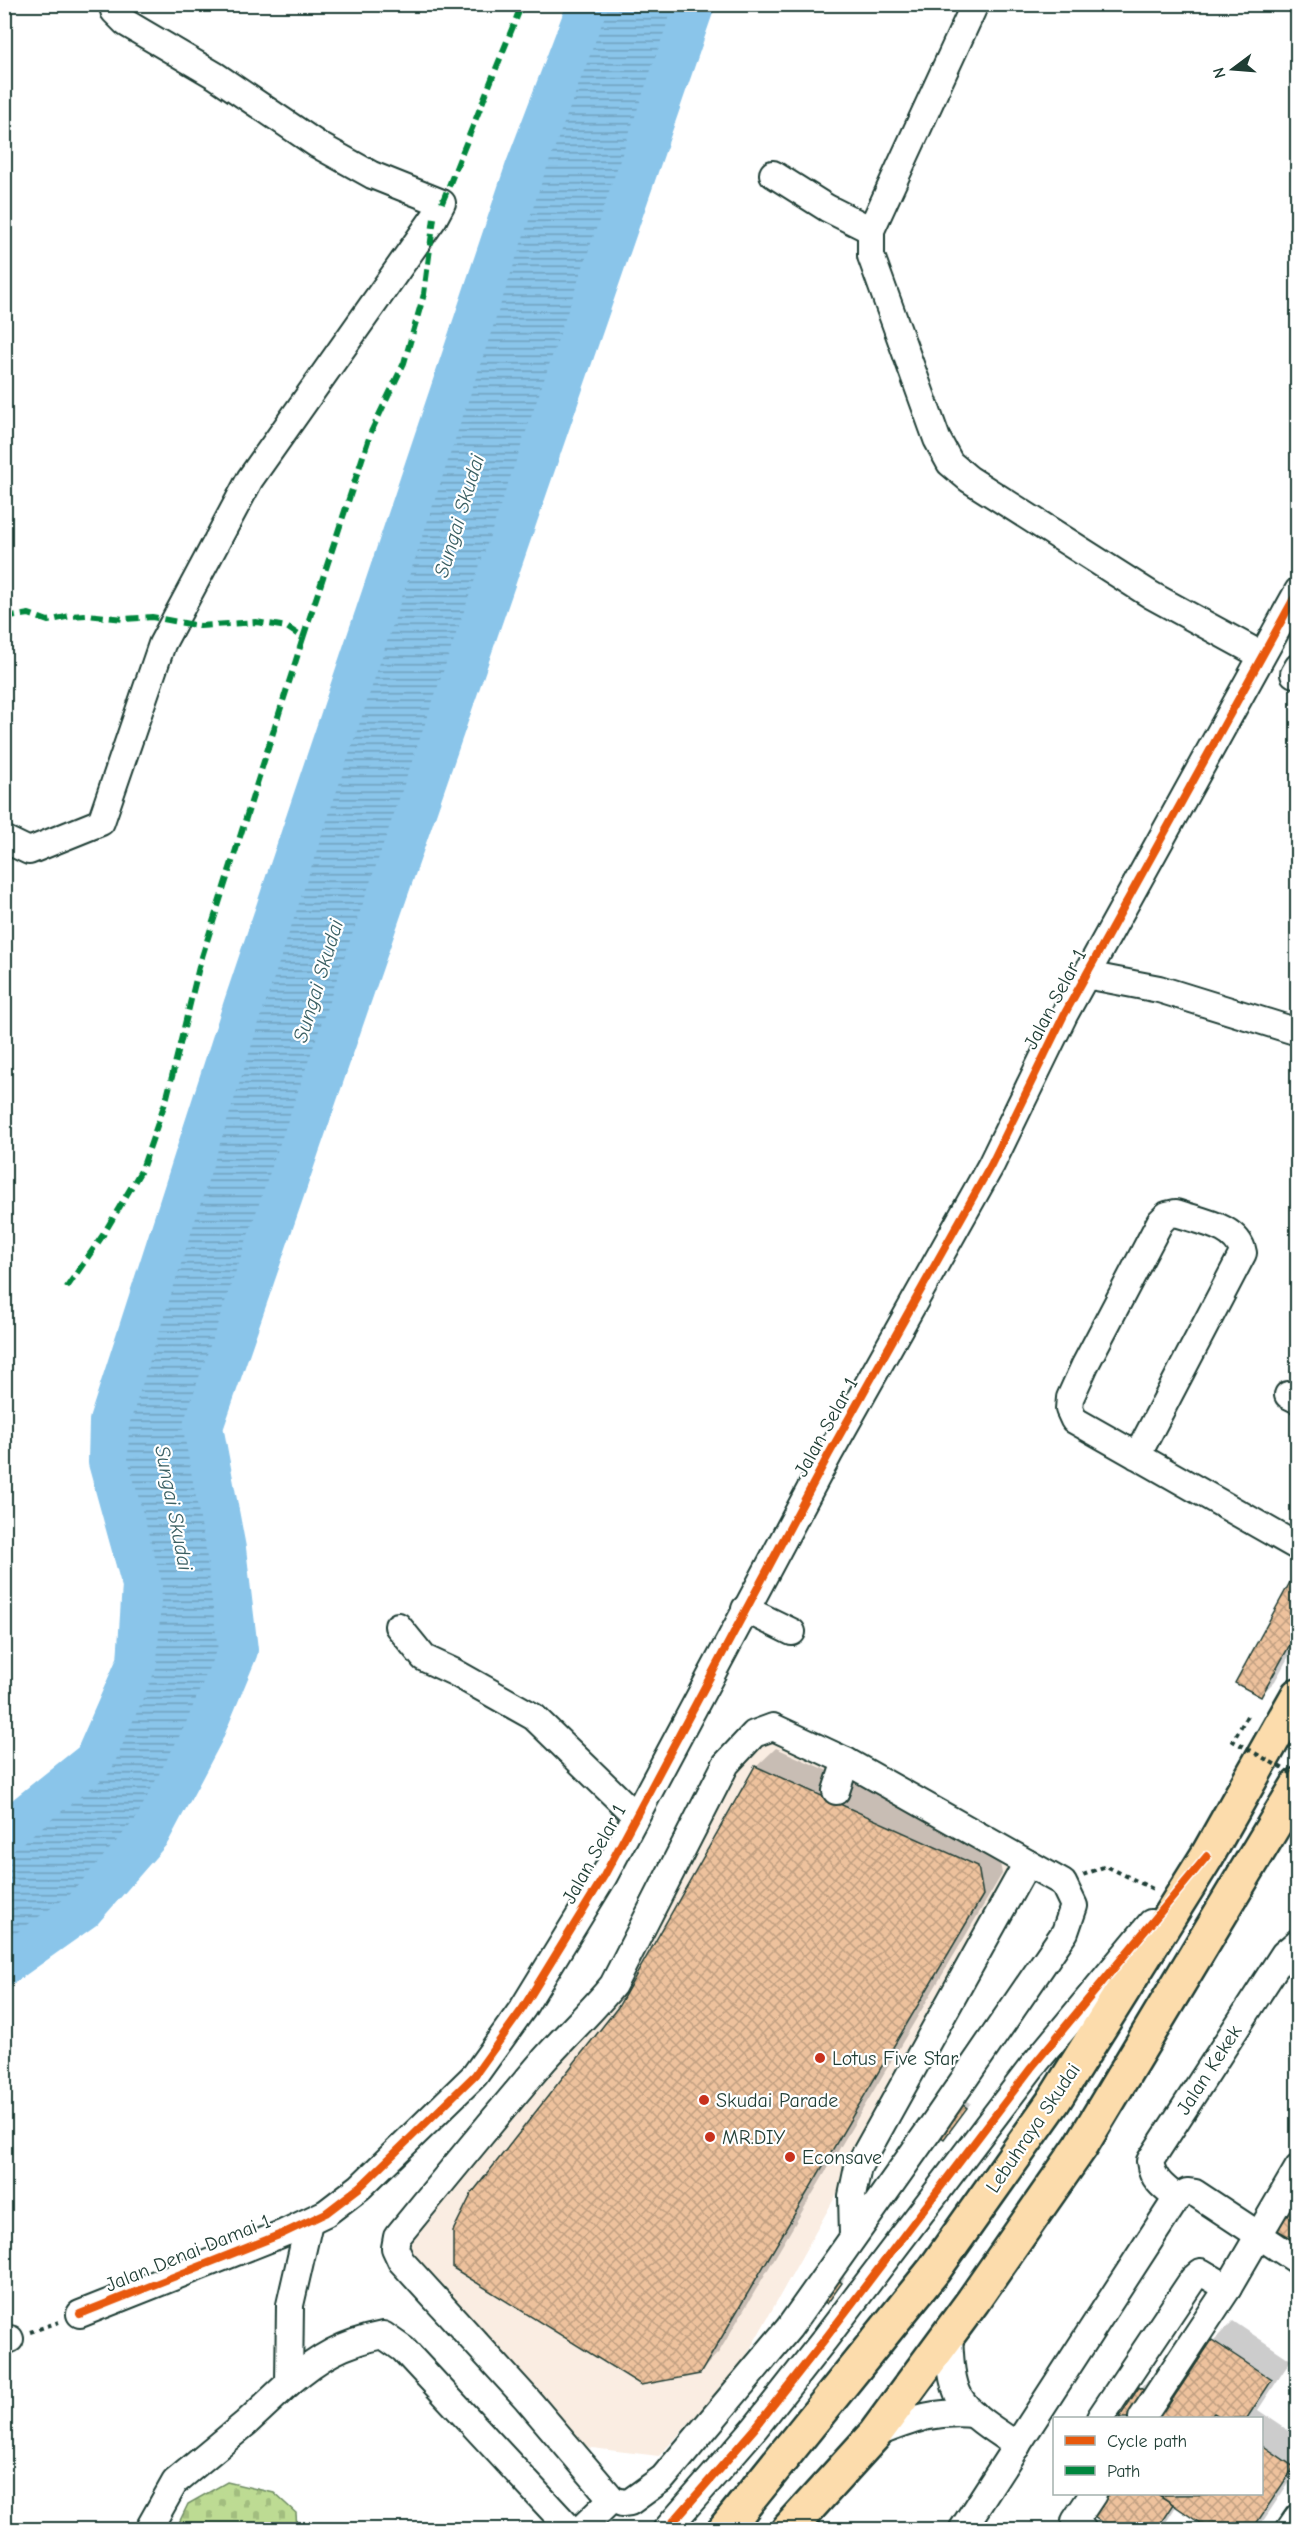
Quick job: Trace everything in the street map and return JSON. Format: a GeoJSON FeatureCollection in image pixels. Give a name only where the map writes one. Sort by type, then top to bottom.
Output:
{"type":"FeatureCollection","features":[{"type":"Feature","properties":{"kind":"highway","name":"Lebuhraya Skudai"},"geometry":{"type":"LineString","coordinates":[[724,2529],[934,2270],[1053,2102],[1207,1856],[1298,1695]]}},
{"type":"Feature","properties":{"kind":"highway"},"geometry":{"type":"LineString","coordinates":[[788,2529],[875,2434],[950,2334],[1081,2146],[1298,1785]]}},
{"type":"Feature","properties":{"kind":"street"},"geometry":{"type":"LineString","coordinates":[[4,839],[28,851],[101,822],[162,644],[250,479],[434,218],[442,203],[372,175],[318,146],[216,76],[126,23],[114,11],[118,4]]}},
{"type":"Feature","properties":{"kind":"street"},"geometry":{"type":"LineString","coordinates":[[969,8],[871,230],[871,256],[936,439],[950,463],[969,479],[1151,595],[1262,655]]}},
{"type":"Feature","properties":{"kind":"street"},"geometry":{"type":"LineString","coordinates":[[773,174],[827,208],[871,230]]}},
{"type":"Feature","properties":{"kind":"street","name":"Jalan Selar 1"},"geometry":{"type":"LineString","coordinates":[[309,2223],[360,2187],[475,2075],[524,2008],[604,1876],[746,1609],[991,1165],[1055,1032],[1298,591]]}},
{"type":"Feature","properties":{"kind":"street"},"geometry":{"type":"LineString","coordinates":[[1086,975],[1159,989],[1272,1022],[1298,1032]]}},
{"type":"Feature","properties":{"kind":"street"},"geometry":{"type":"LineString","coordinates":[[1137,1456],[1243,1253],[1241,1242],[1232,1233],[1176,1213],[1167,1215],[1160,1222],[1085,1365],[1070,1398],[1069,1408],[1074,1420],[1137,1456],[1298,1547]]}},
{"type":"Feature","properties":{"kind":"street"},"geometry":{"type":"LineString","coordinates":[[746,1609],[792,1632]]}},
{"type":"Feature","properties":{"kind":"street"},"geometry":{"type":"LineString","coordinates":[[398,1626],[424,1658],[534,1717],[635,1815]]}},
{"type":"Feature","properties":{"kind":"street"},"geometry":{"type":"LineString","coordinates":[[773,1727],[846,1761],[1063,1883],[1074,1906],[1065,1932],[930,2129],[789,2328],[665,2476],[630,2502],[622,2503],[612,2499],[527,2399],[401,2261],[394,2248],[397,2237],[546,2057],[591,2012],[613,1985],[726,1764],[754,1734],[773,1727]]}},
{"type":"Feature","properties":{"kind":"street"},"geometry":{"type":"LineString","coordinates":[[836,1791],[846,1761]]}},
{"type":"Feature","properties":{"kind":"street"},"geometry":{"type":"LineString","coordinates":[[666,2529],[755,2428],[1031,2068],[1207,1856]]}},
{"type":"Feature","properties":{"kind":"street"},"geometry":{"type":"LineString","coordinates":[[853,2236],[852,2196],[858,2167],[1028,1863]]}},
{"type":"Feature","properties":{"kind":"street","name":"Jalan Kekek"},"geometry":{"type":"LineString","coordinates":[[1177,2198],[1157,2181],[1150,2161],[1284,1954],[1298,1942]]}},
{"type":"Feature","properties":{"kind":"street"},"geometry":{"type":"LineString","coordinates":[[1143,2417],[1228,2288],[1298,2168]]}},
{"type":"Feature","properties":{"kind":"street"},"geometry":{"type":"LineString","coordinates":[[962,2529],[1177,2198],[1187,2192],[1195,2193],[1298,2261]]}},
{"type":"Feature","properties":{"kind":"street"},"geometry":{"type":"LineString","coordinates":[[289,2383],[290,2305],[309,2223]]}},
{"type":"Feature","properties":{"kind":"street","name":"Jalan Denai Damai 1"},"geometry":{"type":"LineString","coordinates":[[80,2314],[309,2223]]}},
{"type":"Feature","properties":{"kind":"street"},"geometry":{"type":"LineString","coordinates":[[1101,2417],[1193,2279],[1201,2272],[1228,2288]]}},
{"type":"Feature","properties":{"kind":"street"},"geometry":{"type":"LineString","coordinates":[[950,2334],[950,2353],[960,2398],[975,2414],[1017,2446]]}},
{"type":"Feature","properties":{"kind":"street"},"geometry":{"type":"LineString","coordinates":[[148,2529],[175,2482],[246,2423],[317,2359],[342,2347],[383,2335],[403,2349],[571,2529]]}},
{"type":"Feature","properties":{"kind":"street"},"geometry":{"type":"LineString","coordinates":[[875,2434],[924,2416],[950,2412],[975,2414]]}},
{"type":"Feature","properties":{"kind":"street"},"geometry":{"type":"LineString","coordinates":[[665,2476],[690,2501]]}},
{"type":"Feature","properties":{"kind":"street"},"geometry":{"type":"LineString","coordinates":[[1083,2529],[1075,2521],[1092,2495]]}},
{"type":"Feature","properties":{"kind":"street"},"geometry":{"type":"LineString","coordinates":[[580,2529],[612,2499]]}},
{"type":"Feature","properties":{"kind":"street"},"geometry":{"type":"LineString","coordinates":[[1289,2529],[1298,2517]]}},
{"type":"Feature","properties":{"kind":"path"},"geometry":{"type":"LineString","coordinates":[[1247,1716],[1233,1741],[1298,1777]]}},
{"type":"Feature","properties":{"kind":"path"},"geometry":{"type":"LineString","coordinates":[[1106,1866],[1163,1894]]}},
{"type":"Feature","properties":{"kind":"path"},"geometry":{"type":"LineString","coordinates":[[7,2340],[80,2314]]}},
{"type":"Feature","properties":{"kind":"shaded area","name":"Skudai Parade"},"geometry":{"type":"Polygon","coordinates":[[[773,1733],[1020,1866],[739,2369],[659,2456],[575,2446],[405,2256],[401,2240],[621,1986],[731,1766],[773,1733]]]}},
{"type":"Feature","properties":{"kind":"green space"},"geometry":{"type":"Polygon","coordinates":[[[227,2482],[274,2493],[296,2513],[297,2529],[176,2529],[188,2504],[227,2482]]]}},
{"type":"Feature","properties":{"kind":"water","name":"Sungai Skudai"},"geometry":{"type":"Polygon","coordinates":[[[588,5],[695,5],[203,1427],[226,1549],[238,1650],[203,1734],[151,1832],[83,1910],[5,1966],[5,1832],[94,1760],[137,1662],[142,1585],[108,1462],[109,1422],[243,1007],[525,169],[588,5]]]}},
{"type":"Feature","properties":{"kind":"building"},"geometry":{"type":"Polygon","coordinates":[[[1294,1575],[1298,1577],[1298,1630],[1261,1697],[1235,1683],[1294,1575]]]}},
{"type":"Feature","properties":{"kind":"building","name":"Skudai Parade"},"geometry":{"type":"Polygon","coordinates":[[[755,1766],[978,1866],[983,1895],[700,2374],[641,2385],[453,2268],[453,2231],[472,2193],[618,2007],[755,1766]]]}},
{"type":"Feature","properties":{"kind":"building"},"geometry":{"type":"Polygon","coordinates":[[[959,2102],[967,2108],[944,2139],[936,2133],[959,2102]]]}},
{"type":"Feature","properties":{"kind":"building"},"geometry":{"type":"Polygon","coordinates":[[[1298,2181],[1298,2242],[1272,2227],[1298,2181]]]}},
{"type":"Feature","properties":{"kind":"building"},"geometry":{"type":"Polygon","coordinates":[[[833,2276],[842,2283],[827,2304],[819,2297],[833,2276]]]}},
{"type":"Feature","properties":{"kind":"building"},"geometry":{"type":"Polygon","coordinates":[[[1212,2340],[1272,2380],[1248,2417],[1220,2417],[1214,2413],[1211,2417],[1120,2417],[1139,2387],[1168,2406],[1212,2340]]]}},
{"type":"Feature","properties":{"kind":"building"},"geometry":{"type":"Polygon","coordinates":[[[1263,2446],[1294,2467],[1252,2530],[1210,2530],[1159,2495],[1263,2495],[1263,2446]]]}},
{"type":"Feature","properties":{"kind":"building"},"geometry":{"type":"Polygon","coordinates":[[[1108,2495],[1159,2495],[1173,2504],[1156,2530],[1113,2530],[1094,2517],[1108,2495]]]}},
{"type":"Feature","properties":{"kind":"waterway"},"geometry":{"type":"LineString","coordinates":[[4,1832],[94,1760],[137,1662],[142,1585],[108,1462],[109,1422],[243,1007],[525,169],[588,4]]}},
{"type":"Feature","properties":{"kind":"waterway"},"geometry":{"type":"LineString","coordinates":[[4,1966],[83,1910],[151,1832],[203,1734],[238,1650],[226,1549],[203,1427],[695,4]]}},
{"type":"Feature","properties":{"kind":"marked path"},"geometry":{"type":"LineString","coordinates":[[442,203],[522,4]]}},
{"type":"Feature","properties":{"kind":"marked path"},"geometry":{"type":"LineString","coordinates":[[303,638],[371,432],[404,363],[424,294],[434,218]]}},
{"type":"Feature","properties":{"kind":"marked path"},"geometry":{"type":"LineString","coordinates":[[4,618],[29,614],[48,621],[88,615],[124,619],[152,617],[200,626],[256,622],[287,627],[303,638],[200,963],[167,1097],[142,1169],[103,1235],[65,1290]]}},
{"type":"Feature","properties":{"kind":"cycle path"},"geometry":{"type":"LineString","coordinates":[[80,2314],[284,2233],[326,2213],[360,2187],[475,2075],[523,2008],[604,1876],[829,1454],[991,1165],[1064,1015],[1298,591]]}},
{"type":"Feature","properties":{"kind":"cycle path"},"geometry":{"type":"LineString","coordinates":[[666,2530],[755,2428],[1031,2068],[1207,1856]]}},
{"type":"Feature","properties":{"kind":"place","name":"Lotus Five Star"},"geometry":{"type":"Point","coordinates":[820,2058]}},
{"type":"Feature","properties":{"kind":"place","name":"Skudai Parade"},"geometry":{"type":"Point","coordinates":[704,2100]}},
{"type":"Feature","properties":{"kind":"place","name":"MR.DIY"},"geometry":{"type":"Point","coordinates":[710,2137]}},
{"type":"Feature","properties":{"kind":"place","name":"Econsave"},"geometry":{"type":"Point","coordinates":[790,2157]}}]}
